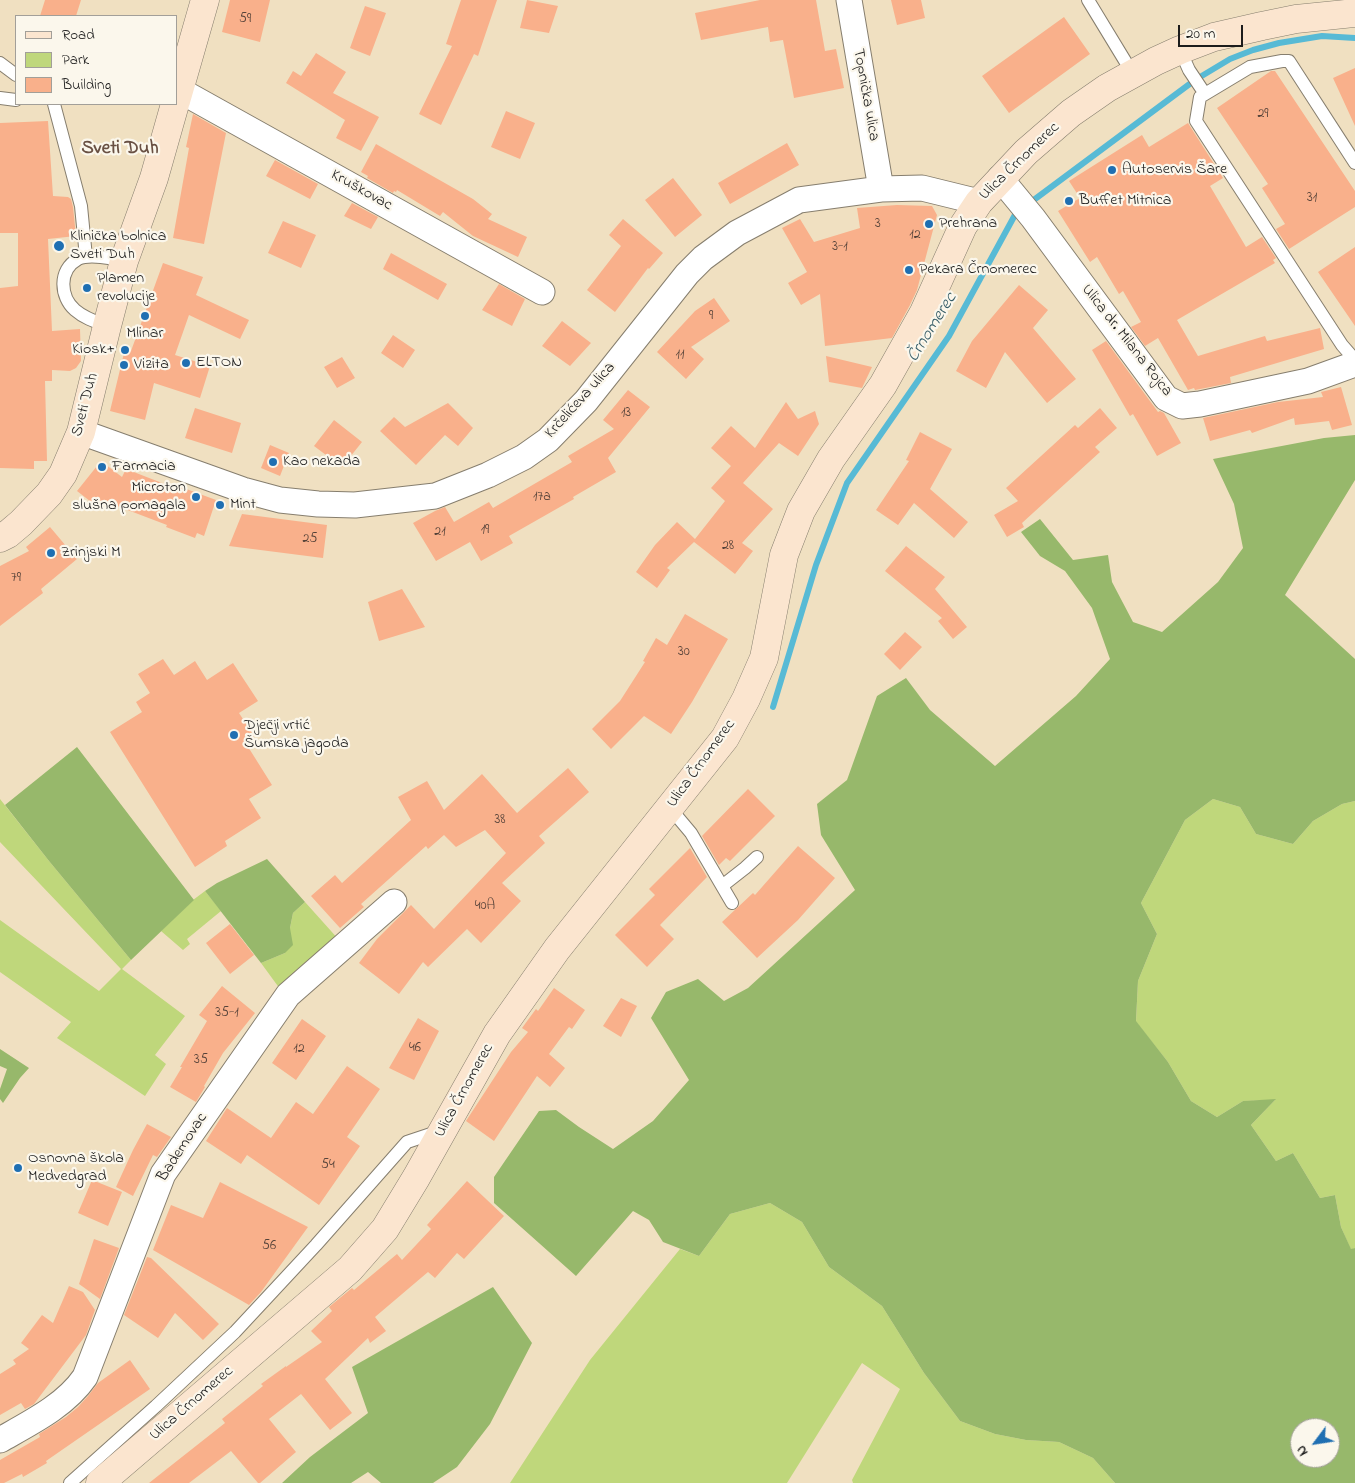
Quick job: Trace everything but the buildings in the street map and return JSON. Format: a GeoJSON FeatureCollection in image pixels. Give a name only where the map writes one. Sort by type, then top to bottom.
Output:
{"type":"FeatureCollection","features":[{"type":"Feature","properties":{"kind":"street","name":"Sveti Duh"},"geometry":{"type":"LineString","coordinates":[[178,94],[205,0]]}},
{"type":"Feature","properties":{"kind":"street","name":"Topnička ulica"},"geometry":{"type":"LineString","coordinates":[[849,0],[881,189]]}},
{"type":"Feature","properties":{"kind":"street","name":"Ulica Črnomerec"},"geometry":{"type":"LineString","coordinates":[[100,1483],[350,1269],[385,1229],[497,1034],[546,964],[725,738],[746,699],[764,658],[784,555],[801,511],[831,459],[883,385],[924,312],[963,226],[979,202],[1026,152],[1071,113],[1107,88],[1133,74],[1185,60],[1214,37],[1296,19],[1355,13]]}},
{"type":"Feature","properties":{"kind":"street","name":"Kruškovac"},"geometry":{"type":"LineString","coordinates":[[178,99],[542,292]]}},
{"type":"Feature","properties":{"kind":"street","name":"Sveti Duh"},"geometry":{"type":"LineString","coordinates":[[0,538],[21,523],[49,494],[63,474],[81,432],[124,261],[154,178],[175,105]]}},
{"type":"Feature","properties":{"kind":"street","name":"Ulica dr. Milana Rojca"},"geometry":{"type":"LineString","coordinates":[[1000,178],[1026,208],[1166,398],[1182,406],[1200,404],[1308,381],[1355,362]]}},
{"type":"Feature","properties":{"kind":"street","name":"Krčelićeva ulica"},"geometry":{"type":"LineString","coordinates":[[81,432],[243,490],[280,500],[355,505],[435,496],[488,475],[524,457],[548,440],[586,401],[687,274],[703,258],[737,233],[799,200],[881,189],[922,188],[979,202]]}},
{"type":"Feature","properties":{"kind":"street","name":"Bademovac"},"geometry":{"type":"LineString","coordinates":[[0,1440],[54,1408],[78,1387],[85,1378],[163,1174],[288,995],[394,902]]}},
{"type":"Feature","properties":{"kind":"lane"},"geometry":{"type":"LineString","coordinates":[[1088,0],[1133,74]]}},
{"type":"Feature","properties":{"kind":"lane"},"geometry":{"type":"LineString","coordinates":[[1185,60],[1204,92]]}},
{"type":"Feature","properties":{"kind":"lane"},"geometry":{"type":"LineString","coordinates":[[1355,163],[1289,62],[1282,61],[1250,67],[1204,92],[1200,97],[1196,121],[1355,362]]}},
{"type":"Feature","properties":{"kind":"lane"},"geometry":{"type":"LineString","coordinates":[[0,64],[15,74]]}},
{"type":"Feature","properties":{"kind":"lane"},"geometry":{"type":"LineString","coordinates":[[0,98],[15,100]]}},
{"type":"Feature","properties":{"kind":"lane"},"geometry":{"type":"LineString","coordinates":[[53,105],[81,206],[86,257]]}},
{"type":"Feature","properties":{"kind":"lane"},"geometry":{"type":"LineString","coordinates":[[107,326],[84,317],[73,309],[64,290],[64,276],[68,268],[78,259],[86,257],[111,258],[124,261]]}},
{"type":"Feature","properties":{"kind":"lane"},"geometry":{"type":"LineString","coordinates":[[670,808],[692,834],[732,903]]}},
{"type":"Feature","properties":{"kind":"lane"},"geometry":{"type":"LineString","coordinates":[[722,886],[756,857]]}},
{"type":"Feature","properties":{"kind":"lane"},"geometry":{"type":"LineString","coordinates":[[70,1483],[235,1332],[407,1142],[442,1131]]}},
{"type":"Feature","properties":{"kind":"green space"},"geometry":{"type":"Polygon","coordinates":[[[1355,435],[1355,480],[1285,595],[1355,659],[1355,801],[1342,804],[1313,821],[1293,844],[1256,834],[1240,807],[1213,799],[1185,820],[1141,903],[1157,934],[1138,981],[1136,1021],[1168,1062],[1191,1101],[1217,1117],[1243,1101],[1276,1099],[1251,1125],[1276,1161],[1293,1153],[1320,1198],[1335,1195],[1341,1227],[1351,1249],[1355,1248],[1355,1483],[1115,1483],[1093,1458],[1059,1442],[1026,1440],[995,1434],[960,1421],[924,1373],[882,1306],[829,1267],[802,1222],[770,1203],[730,1214],[699,1256],[663,1242],[649,1220],[633,1211],[576,1276],[494,1203],[494,1177],[539,1111],[556,1110],[613,1149],[653,1121],[689,1080],[651,1018],[666,992],[698,979],[724,1001],[748,988],[855,890],[821,835],[817,804],[847,780],[877,696],[906,678],[930,710],[995,766],[1076,696],[1110,659],[1092,608],[1065,571],[1040,556],[1021,532],[1040,519],[1073,560],[1108,555],[1112,582],[1133,622],[1162,632],[1218,582],[1243,548],[1234,504],[1213,459],[1324,438],[1355,435]]]}},
{"type":"Feature","properties":{"kind":"green space"},"geometry":{"type":"Polygon","coordinates":[[[77,747],[194,900],[131,960],[5,805],[77,747]]]}},
{"type":"Feature","properties":{"kind":"green space"},"geometry":{"type":"Polygon","coordinates":[[[0,799],[131,960],[122,969],[185,1016],[155,1055],[166,1064],[145,1096],[57,1038],[71,1022],[0,972],[0,920],[99,991],[121,969],[0,842],[0,799]]]}},
{"type":"Feature","properties":{"kind":"green space"},"geometry":{"type":"Polygon","coordinates":[[[1213,799],[1240,807],[1256,834],[1293,844],[1313,821],[1342,804],[1355,801],[1355,1248],[1351,1250],[1341,1227],[1335,1195],[1320,1198],[1293,1153],[1276,1161],[1251,1125],[1275,1100],[1243,1101],[1217,1117],[1191,1101],[1168,1062],[1136,1022],[1138,981],[1157,934],[1141,903],[1185,820],[1213,799]]]}},
{"type":"Feature","properties":{"kind":"green space"},"geometry":{"type":"Polygon","coordinates":[[[267,859],[305,902],[293,913],[290,928],[293,945],[285,953],[261,963],[205,891],[217,883],[267,859]]]}},
{"type":"Feature","properties":{"kind":"green space"},"geometry":{"type":"Polygon","coordinates":[[[205,891],[221,911],[187,939],[190,944],[183,950],[161,931],[205,891]]]}},
{"type":"Feature","properties":{"kind":"green space"},"geometry":{"type":"Polygon","coordinates":[[[305,902],[340,941],[280,989],[261,963],[285,953],[293,913],[305,902]]]}},
{"type":"Feature","properties":{"kind":"green space"},"geometry":{"type":"Polygon","coordinates":[[[0,1049],[29,1068],[3,1103],[0,1099],[0,1089],[7,1069],[0,1066],[0,1049]]]}},
{"type":"Feature","properties":{"kind":"green space"},"geometry":{"type":"Polygon","coordinates":[[[770,1203],[802,1222],[829,1267],[882,1306],[924,1373],[960,1421],[995,1434],[1026,1440],[1059,1442],[1093,1458],[1115,1483],[853,1483],[852,1480],[900,1389],[862,1363],[787,1483],[510,1483],[590,1360],[680,1249],[699,1256],[730,1214],[770,1203]]]}},
{"type":"Feature","properties":{"kind":"green space"},"geometry":{"type":"Polygon","coordinates":[[[493,1287],[532,1343],[490,1424],[457,1467],[433,1483],[381,1483],[368,1472],[351,1483],[282,1483],[310,1457],[368,1413],[352,1367],[493,1287]]]}},
{"type":"Feature","properties":{"kind":"waterway","name":"Črnomerec"},"geometry":{"type":"LineString","coordinates":[[1027,205],[1195,80],[1230,59],[1279,43],[1322,36],[1355,38]]}},
{"type":"Feature","properties":{"kind":"waterway","name":"Črnomerec"},"geometry":{"type":"LineString","coordinates":[[773,707],[816,565],[847,483],[949,336],[1016,213],[1019,211]]}},
{"type":"Feature","properties":{"kind":"place","name":"Autoservis Šare"},"geometry":{"type":"Point","coordinates":[1112,170]}},
{"type":"Feature","properties":{"kind":"place","name":"Buffet Mitnica"},"geometry":{"type":"Point","coordinates":[1069,201]}},
{"type":"Feature","properties":{"kind":"place","name":"Prehrana"},"geometry":{"type":"Point","coordinates":[929,224]}},
{"type":"Feature","properties":{"kind":"place","name":"Klinička bolnica Sveti Duh"},"geometry":{"type":"Point","coordinates":[59,246]}},
{"type":"Feature","properties":{"kind":"place","name":"Pekara Črnomerec"},"geometry":{"type":"Point","coordinates":[909,270]}},
{"type":"Feature","properties":{"kind":"place","name":"Plamen revolucije"},"geometry":{"type":"Point","coordinates":[87,288]}},
{"type":"Feature","properties":{"kind":"place","name":"Mlinar"},"geometry":{"type":"Point","coordinates":[145,316]}},
{"type":"Feature","properties":{"kind":"place","name":"Kiosk+"},"geometry":{"type":"Point","coordinates":[125,350]}},
{"type":"Feature","properties":{"kind":"place","name":"ELTON"},"geometry":{"type":"Point","coordinates":[186,363]}},
{"type":"Feature","properties":{"kind":"place","name":"Vizita"},"geometry":{"type":"Point","coordinates":[124,365]}},
{"type":"Feature","properties":{"kind":"place","name":"Kao nekada"},"geometry":{"type":"Point","coordinates":[273,462]}},
{"type":"Feature","properties":{"kind":"place","name":"Farmacia"},"geometry":{"type":"Point","coordinates":[102,467]}},
{"type":"Feature","properties":{"kind":"place","name":"Microton slušna pomagala"},"geometry":{"type":"Point","coordinates":[196,497]}},
{"type":"Feature","properties":{"kind":"place","name":"Mint"},"geometry":{"type":"Point","coordinates":[220,505]}},
{"type":"Feature","properties":{"kind":"place","name":"Zrinjski M"},"geometry":{"type":"Point","coordinates":[51,553]}},
{"type":"Feature","properties":{"kind":"place","name":"Dječji vrtić Šumska jagoda"},"geometry":{"type":"Point","coordinates":[234,735]}},
{"type":"Feature","properties":{"kind":"place","name":"Osnovna škola Medvedgrad"},"geometry":{"type":"Point","coordinates":[18,1168]}},
{"type":"Feature","properties":{"kind":"district","name":"Sveti Duh"},"geometry":{"type":"Point","coordinates":[120,150]}}]}
